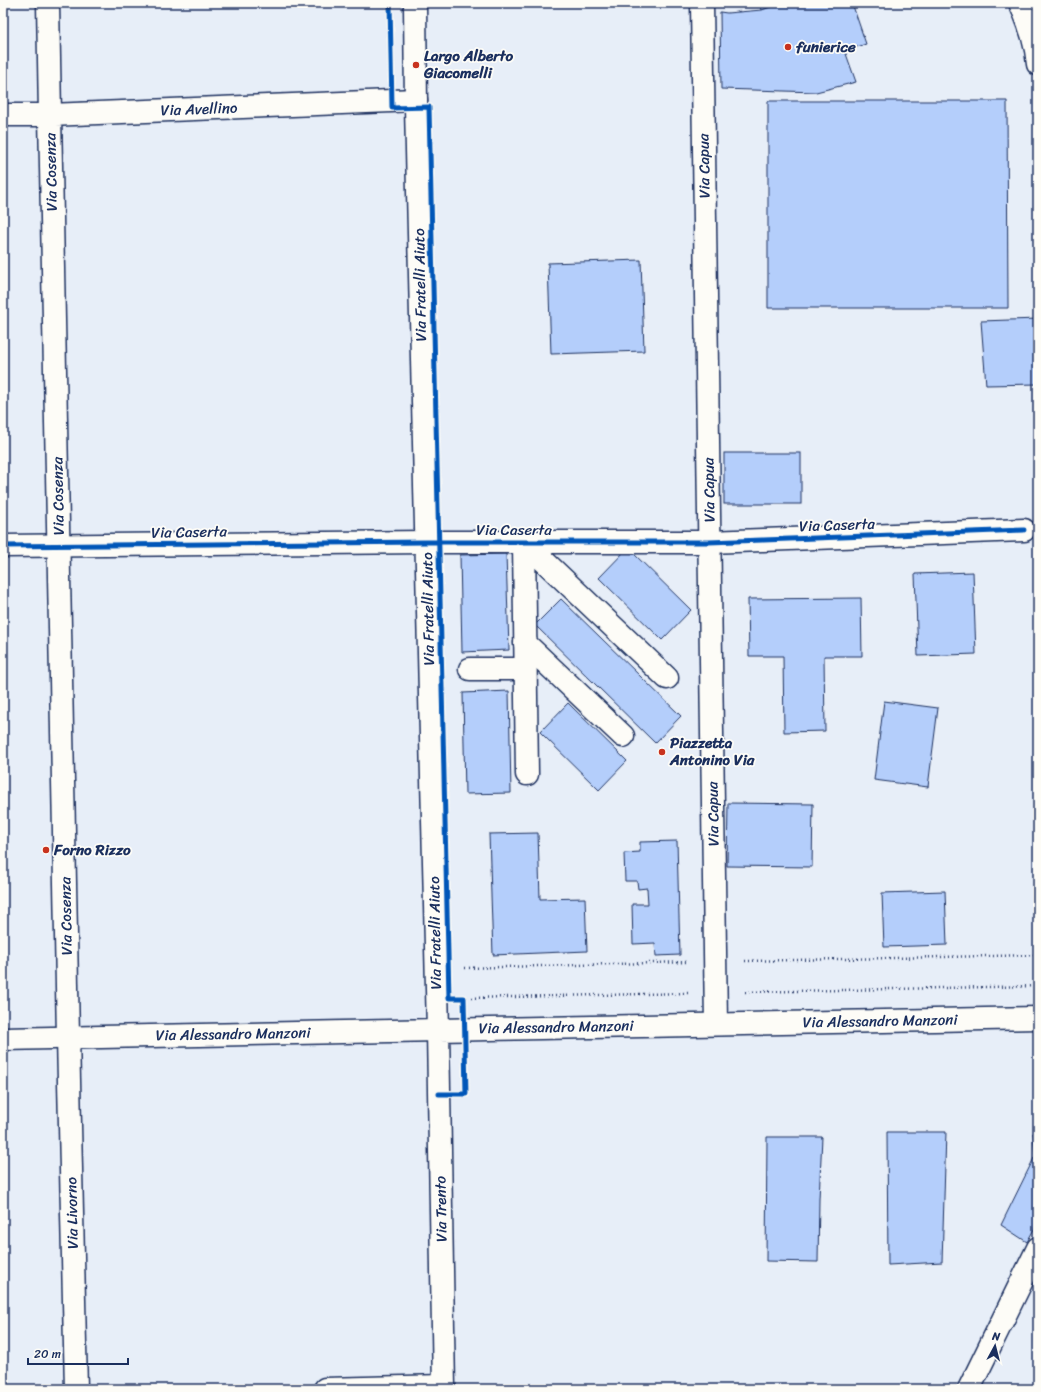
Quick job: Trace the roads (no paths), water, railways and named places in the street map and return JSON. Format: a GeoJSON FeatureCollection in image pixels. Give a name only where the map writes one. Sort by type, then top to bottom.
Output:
{"type":"FeatureCollection","features":[{"type":"Feature","properties":{"kind":"street","name":"Via Cosenza"},"geometry":{"type":"LineString","coordinates":[[48,3],[68,1037]]}},
{"type":"Feature","properties":{"kind":"street","name":"Via Fratelli Aiuto"},"geometry":{"type":"LineString","coordinates":[[415,3],[416,108],[438,1030]]}},
{"type":"Feature","properties":{"kind":"street","name":"Via Capua"},"geometry":{"type":"LineString","coordinates":[[702,3],[716,1024]]}},
{"type":"Feature","properties":{"kind":"street"},"geometry":{"type":"LineString","coordinates":[[1020,3],[1025,13],[1037,52],[1038,64]]}},
{"type":"Feature","properties":{"kind":"street","name":"Via Avellino"},"geometry":{"type":"LineString","coordinates":[[3,115],[395,101],[416,108]]}},
{"type":"Feature","properties":{"kind":"street","name":"Via Caserta"},"geometry":{"type":"LineString","coordinates":[[3,546],[426,542],[710,542],[1024,530]]}},
{"type":"Feature","properties":{"kind":"street"},"geometry":{"type":"LineString","coordinates":[[524,542],[527,774]]}},
{"type":"Feature","properties":{"kind":"street"},"geometry":{"type":"LineString","coordinates":[[524,542],[667,678]]}},
{"type":"Feature","properties":{"kind":"street"},"geometry":{"type":"LineString","coordinates":[[525,643],[623,736]]}},
{"type":"Feature","properties":{"kind":"street"},"geometry":{"type":"LineString","coordinates":[[470,669],[525,669]]}},
{"type":"Feature","properties":{"kind":"street","name":"Via Alessandro Manzoni"},"geometry":{"type":"LineString","coordinates":[[3,1038],[1038,1018]]}},
{"type":"Feature","properties":{"kind":"street","name":"Via Trento"},"geometry":{"type":"LineString","coordinates":[[438,1030],[444,1387]]}},
{"type":"Feature","properties":{"kind":"street","name":"Via Livorno"},"geometry":{"type":"LineString","coordinates":[[68,1037],[76,1389]]}},
{"type":"Feature","properties":{"kind":"street"},"geometry":{"type":"LineString","coordinates":[[969,1389],[1038,1248]]}},
{"type":"Feature","properties":{"kind":"street"},"geometry":{"type":"LineString","coordinates":[[325,1389],[444,1387]]}},
{"type":"Feature","properties":{"kind":"place","name":"funierice"},"geometry":{"type":"Point","coordinates":[788,47]}},
{"type":"Feature","properties":{"kind":"place","name":"Largo Alberto Giacomelli"},"geometry":{"type":"Point","coordinates":[416,65]}},
{"type":"Feature","properties":{"kind":"place","name":"Piazzetta Antonino Via"},"geometry":{"type":"Point","coordinates":[662,752]}},
{"type":"Feature","properties":{"kind":"place","name":"Forno Rizzo"},"geometry":{"type":"Point","coordinates":[46,850]}}]}
